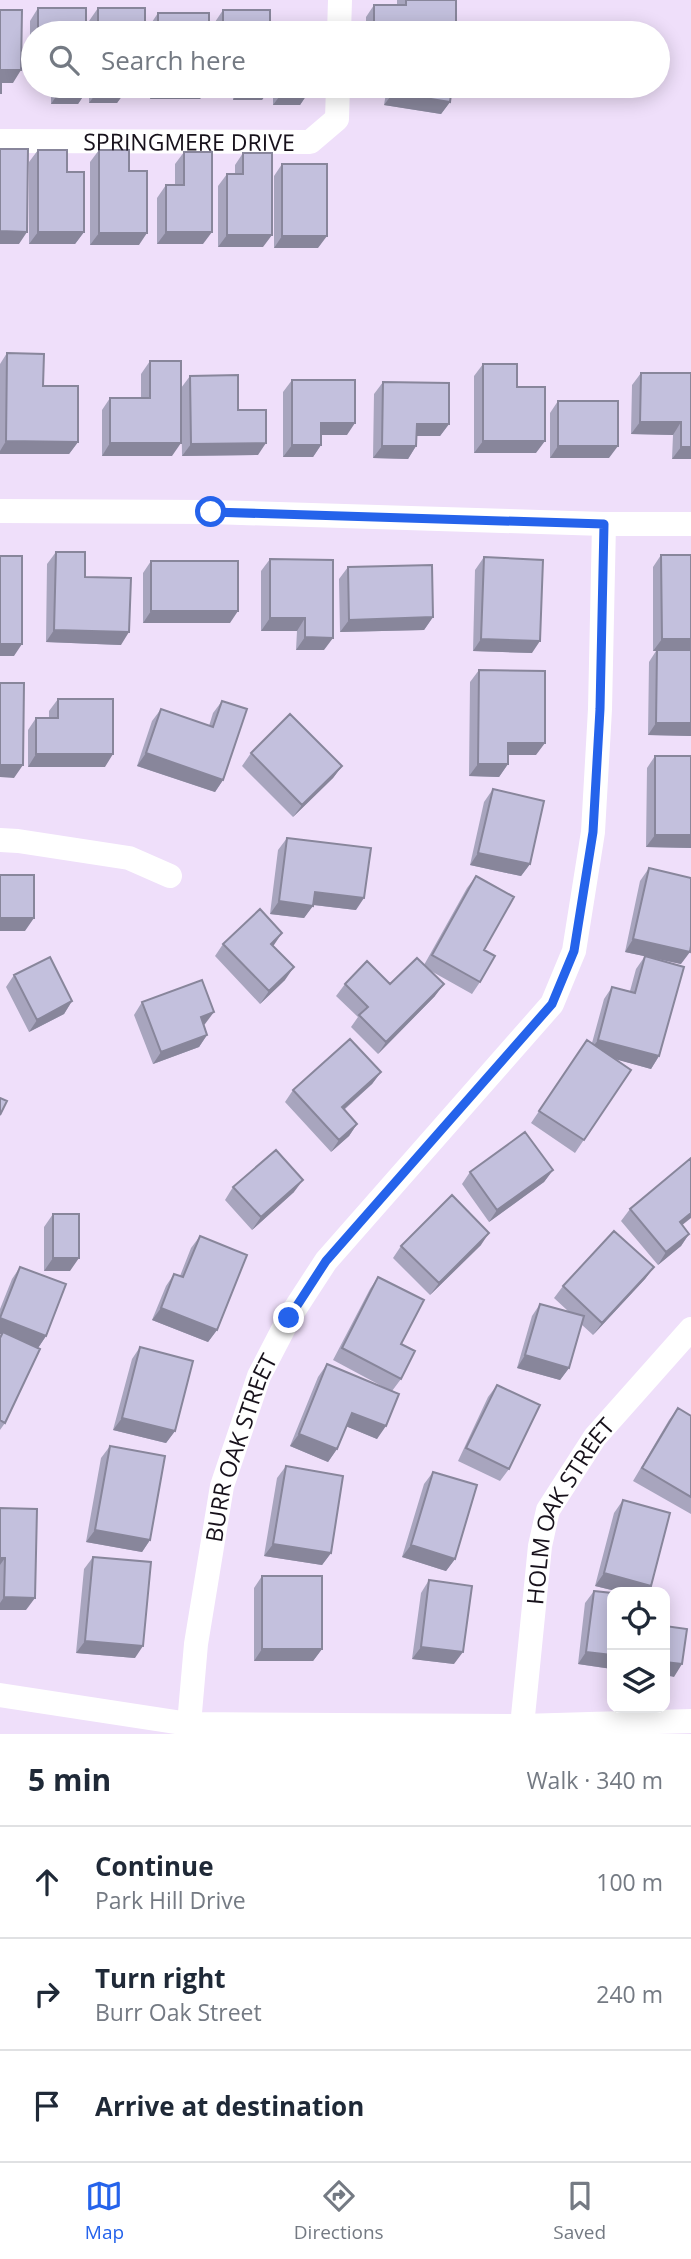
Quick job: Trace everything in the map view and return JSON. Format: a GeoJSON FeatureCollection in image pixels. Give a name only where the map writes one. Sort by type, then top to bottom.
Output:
{"type":"FeatureCollection","features":[{"type":"Feature","properties":{"kind":"street"},"geometry":{"type":"LineString","coordinates":[[339,21],[340,0]]}},
{"type":"Feature","properties":{"kind":"street","name":"SPRINGMERE DRIVE"},"geometry":{"type":"LineString","coordinates":[[0,141],[310,142],[337,118],[338,98]]}},
{"type":"Feature","properties":{"kind":"street"},"geometry":{"type":"LineString","coordinates":[[0,511],[211,512],[604,524],[691,524]]}},
{"type":"Feature","properties":{"kind":"street","name":"BURR OAK STREET"},"geometry":{"type":"LineString","coordinates":[[189,1724],[196,1644],[222,1486],[259,1376],[289,1318],[326,1261],[552,1004],[574,951],[593,832],[600,709],[604,524]]}},
{"type":"Feature","properties":{"kind":"street"},"geometry":{"type":"LineString","coordinates":[[0,840],[129,858],[170,876]]}},
{"type":"Feature","properties":{"kind":"street","name":"HOLM OAK STREET"},"geometry":{"type":"LineString","coordinates":[[522,1726],[540,1546],[548,1510],[595,1437],[691,1329]]}},
{"type":"Feature","properties":{"kind":"street"},"geometry":{"type":"LineString","coordinates":[[0,1695],[189,1724],[522,1726],[691,1721]]}},
{"type":"Feature","properties":{"kind":"building"},"geometry":{"type":"Polygon","coordinates":[[[406,0],[456,0],[456,21],[374,21],[374,5],[406,5],[406,0]]]}},
{"type":"Feature","properties":{"kind":"building"},"geometry":{"type":"Polygon","coordinates":[[[38,8],[86,8],[86,21],[38,21],[38,8]]]}},
{"type":"Feature","properties":{"kind":"building"},"geometry":{"type":"Polygon","coordinates":[[[98,8],[145,8],[145,21],[98,21],[98,8]]]}},
{"type":"Feature","properties":{"kind":"building"},"geometry":{"type":"Polygon","coordinates":[[[0,10],[22,10],[21,70],[1,70],[0,93],[0,10]]]}},
{"type":"Feature","properties":{"kind":"building"},"geometry":{"type":"Polygon","coordinates":[[[223,10],[270,10],[270,21],[223,21],[223,10]]]}},
{"type":"Feature","properties":{"kind":"building"},"geometry":{"type":"Polygon","coordinates":[[[158,13],[209,13],[209,21],[158,21],[158,13]]]}},
{"type":"Feature","properties":{"kind":"building"},"geometry":{"type":"Polygon","coordinates":[[[425,98],[450,98],[450,102],[425,98]]]}},
{"type":"Feature","properties":{"kind":"building"},"geometry":{"type":"Polygon","coordinates":[[[0,149],[28,149],[27,232],[0,231],[0,149]]]}},
{"type":"Feature","properties":{"kind":"building"},"geometry":{"type":"Polygon","coordinates":[[[38,150],[67,150],[67,172],[84,172],[84,232],[38,232],[38,150]]]}},
{"type":"Feature","properties":{"kind":"building"},"geometry":{"type":"Polygon","coordinates":[[[99,150],[129,150],[129,171],[147,171],[147,233],[99,233],[99,150]]]}},
{"type":"Feature","properties":{"kind":"building"},"geometry":{"type":"Polygon","coordinates":[[[184,152],[212,152],[212,232],[166,232],[166,185],[184,185],[184,152]]]}},
{"type":"Feature","properties":{"kind":"building"},"geometry":{"type":"Polygon","coordinates":[[[243,153],[272,153],[272,235],[227,235],[227,174],[243,174],[243,153]]]}},
{"type":"Feature","properties":{"kind":"building"},"geometry":{"type":"Polygon","coordinates":[[[282,164],[327,164],[327,236],[282,236],[282,164]]]}},
{"type":"Feature","properties":{"kind":"building"},"geometry":{"type":"Polygon","coordinates":[[[7,353],[44,354],[43,386],[78,386],[78,442],[6,441],[7,353]]]}},
{"type":"Feature","properties":{"kind":"building"},"geometry":{"type":"Polygon","coordinates":[[[150,361],[181,361],[181,443],[110,443],[110,398],[150,398],[150,361]]]}},
{"type":"Feature","properties":{"kind":"building"},"geometry":{"type":"Polygon","coordinates":[[[483,364],[517,364],[517,387],[545,387],[545,441],[483,441],[483,364]]]}},
{"type":"Feature","properties":{"kind":"building"},"geometry":{"type":"Polygon","coordinates":[[[641,373],[691,373],[691,447],[681,447],[681,422],[640,422],[641,373]]]}},
{"type":"Feature","properties":{"kind":"building"},"geometry":{"type":"Polygon","coordinates":[[[238,375],[238,410],[266,410],[266,443],[191,444],[190,376],[238,375]]]}},
{"type":"Feature","properties":{"kind":"building"},"geometry":{"type":"Polygon","coordinates":[[[292,380],[355,380],[355,423],[321,423],[321,445],[292,445],[292,380]]]}},
{"type":"Feature","properties":{"kind":"building"},"geometry":{"type":"Polygon","coordinates":[[[383,382],[449,383],[449,424],[417,424],[416,446],[382,446],[383,382]]]}},
{"type":"Feature","properties":{"kind":"building"},"geometry":{"type":"Polygon","coordinates":[[[558,401],[618,401],[618,446],[558,446],[558,401]]]}},
{"type":"Feature","properties":{"kind":"building"},"geometry":{"type":"Polygon","coordinates":[[[56,552],[85,552],[85,577],[131,578],[129,632],[54,630],[56,552]]]}},
{"type":"Feature","properties":{"kind":"building"},"geometry":{"type":"Polygon","coordinates":[[[661,555],[691,555],[691,639],[662,639],[661,555]]]}},
{"type":"Feature","properties":{"kind":"building"},"geometry":{"type":"Polygon","coordinates":[[[0,556],[22,556],[22,644],[0,644],[0,556]]]}},
{"type":"Feature","properties":{"kind":"building"},"geometry":{"type":"Polygon","coordinates":[[[484,557],[543,560],[540,641],[481,639],[484,557]]]}},
{"type":"Feature","properties":{"kind":"building"},"geometry":{"type":"Polygon","coordinates":[[[270,559],[333,560],[333,638],[305,637],[305,618],[270,618],[270,559]]]}},
{"type":"Feature","properties":{"kind":"building"},"geometry":{"type":"Polygon","coordinates":[[[151,561],[238,561],[238,611],[151,611],[151,561]]]}},
{"type":"Feature","properties":{"kind":"building"},"geometry":{"type":"Polygon","coordinates":[[[432,565],[433,617],[349,620],[348,567],[432,565]]]}},
{"type":"Feature","properties":{"kind":"building"},"geometry":{"type":"Polygon","coordinates":[[[657,650],[691,650],[691,723],[656,723],[657,650]]]}},
{"type":"Feature","properties":{"kind":"building"},"geometry":{"type":"Polygon","coordinates":[[[479,670],[545,671],[545,743],[508,743],[508,764],[478,764],[479,670]]]}},
{"type":"Feature","properties":{"kind":"building"},"geometry":{"type":"Polygon","coordinates":[[[0,683],[24,683],[23,765],[0,765],[0,683]]]}},
{"type":"Feature","properties":{"kind":"building"},"geometry":{"type":"Polygon","coordinates":[[[58,699],[113,699],[113,754],[36,754],[36,718],[58,718],[58,699]]]}},
{"type":"Feature","properties":{"kind":"building"},"geometry":{"type":"Polygon","coordinates":[[[222,701],[247,709],[223,780],[146,753],[161,709],[213,727],[222,701]]]}},
{"type":"Feature","properties":{"kind":"building"},"geometry":{"type":"Polygon","coordinates":[[[290,714],[342,766],[302,805],[251,753],[290,714]]]}},
{"type":"Feature","properties":{"kind":"building"},"geometry":{"type":"Polygon","coordinates":[[[655,756],[691,756],[691,835],[655,835],[655,756]]]}},
{"type":"Feature","properties":{"kind":"building"},"geometry":{"type":"Polygon","coordinates":[[[493,789],[544,801],[530,864],[478,853],[493,789]]]}},
{"type":"Feature","properties":{"kind":"building"},"geometry":{"type":"Polygon","coordinates":[[[287,838],[371,848],[364,898],[315,892],[313,906],[279,901],[287,838]]]}},
{"type":"Feature","properties":{"kind":"building"},"geometry":{"type":"Polygon","coordinates":[[[649,868],[691,878],[690,952],[633,939],[649,868]]]}},
{"type":"Feature","properties":{"kind":"building"},"geometry":{"type":"Polygon","coordinates":[[[0,875],[34,875],[34,918],[0,918],[0,875]]]}},
{"type":"Feature","properties":{"kind":"building"},"geometry":{"type":"Polygon","coordinates":[[[476,876],[514,897],[484,950],[495,956],[480,982],[432,955],[476,876]]]}},
{"type":"Feature","properties":{"kind":"building"},"geometry":{"type":"Polygon","coordinates":[[[260,909],[282,933],[271,944],[294,967],[269,991],[223,944],[260,909]]]}},
{"type":"Feature","properties":{"kind":"building"},"geometry":{"type":"Polygon","coordinates":[[[645,956],[684,967],[659,1056],[598,1040],[612,987],[635,993],[645,956]]]}},
{"type":"Feature","properties":{"kind":"building"},"geometry":{"type":"Polygon","coordinates":[[[50,957],[72,1001],[37,1020],[14,975],[50,957]]]}},
{"type":"Feature","properties":{"kind":"building"},"geometry":{"type":"Polygon","coordinates":[[[417,958],[444,984],[386,1042],[359,1015],[368,1007],[345,984],[367,961],[390,984],[417,958]]]}},
{"type":"Feature","properties":{"kind":"building"},"geometry":{"type":"Polygon","coordinates":[[[202,980],[214,1012],[201,1017],[207,1035],[161,1052],[142,1002],[202,980]]]}},
{"type":"Feature","properties":{"kind":"building"},"geometry":{"type":"Polygon","coordinates":[[[350,1039],[381,1072],[342,1107],[357,1124],[339,1140],[293,1090],[350,1039]]]}},
{"type":"Feature","properties":{"kind":"building"},"geometry":{"type":"Polygon","coordinates":[[[587,1040],[631,1070],[584,1140],[539,1111],[587,1040]]]}},
{"type":"Feature","properties":{"kind":"building"},"geometry":{"type":"Polygon","coordinates":[[[0,1098],[7,1101],[0,1115],[0,1098]]]}},
{"type":"Feature","properties":{"kind":"building"},"geometry":{"type":"Polygon","coordinates":[[[525,1132],[553,1170],[497,1210],[470,1172],[525,1132]]]}},
{"type":"Feature","properties":{"kind":"building"},"geometry":{"type":"Polygon","coordinates":[[[276,1150],[303,1180],[261,1217],[233,1187],[276,1150]]]}},
{"type":"Feature","properties":{"kind":"building"},"geometry":{"type":"Polygon","coordinates":[[[691,1158],[691,1213],[680,1222],[689,1234],[666,1252],[630,1209],[691,1158]]]}},
{"type":"Feature","properties":{"kind":"building"},"geometry":{"type":"Polygon","coordinates":[[[452,1195],[489,1233],[439,1283],[401,1246],[452,1195]]]}},
{"type":"Feature","properties":{"kind":"building"},"geometry":{"type":"Polygon","coordinates":[[[53,1214],[79,1214],[79,1258],[53,1258],[53,1214]]]}},
{"type":"Feature","properties":{"kind":"building"},"geometry":{"type":"Polygon","coordinates":[[[614,1231],[654,1267],[602,1323],[563,1286],[614,1231]]]}},
{"type":"Feature","properties":{"kind":"building"},"geometry":{"type":"Polygon","coordinates":[[[200,1236],[247,1255],[217,1330],[161,1308],[174,1274],[183,1277],[200,1236]]]}},
{"type":"Feature","properties":{"kind":"building"},"geometry":{"type":"Polygon","coordinates":[[[20,1267],[66,1284],[46,1336],[0,1318],[20,1267]]]}},
{"type":"Feature","properties":{"kind":"building"},"geometry":{"type":"Polygon","coordinates":[[[378,1277],[424,1300],[401,1344],[415,1351],[401,1379],[342,1348],[378,1277]]]}},
{"type":"Feature","properties":{"kind":"building"},"geometry":{"type":"Polygon","coordinates":[[[540,1304],[584,1316],[569,1368],[525,1355],[540,1304]]]}},
{"type":"Feature","properties":{"kind":"building"},"geometry":{"type":"Polygon","coordinates":[[[3,1332],[40,1349],[5,1423],[0,1420],[0,1338],[3,1332]]]}},
{"type":"Feature","properties":{"kind":"building"},"geometry":{"type":"Polygon","coordinates":[[[140,1347],[193,1361],[175,1431],[122,1418],[140,1347]]]}},
{"type":"Feature","properties":{"kind":"building"},"geometry":{"type":"Polygon","coordinates":[[[327,1364],[399,1394],[386,1426],[352,1413],[337,1449],[299,1434],[327,1364]]]}},
{"type":"Feature","properties":{"kind":"building"},"geometry":{"type":"Polygon","coordinates":[[[497,1385],[540,1405],[509,1469],[466,1448],[497,1385]]]}},
{"type":"Feature","properties":{"kind":"building"},"geometry":{"type":"Polygon","coordinates":[[[678,1408],[691,1416],[691,1497],[642,1468],[678,1408]]]}},
{"type":"Feature","properties":{"kind":"building"},"geometry":{"type":"Polygon","coordinates":[[[110,1446],[165,1456],[150,1540],[95,1530],[110,1446]]]}},
{"type":"Feature","properties":{"kind":"building"},"geometry":{"type":"Polygon","coordinates":[[[286,1466],[343,1476],[331,1553],[273,1544],[286,1466]]]}},
{"type":"Feature","properties":{"kind":"building"},"geometry":{"type":"Polygon","coordinates":[[[433,1472],[477,1485],[455,1559],[411,1545],[433,1472]]]}},
{"type":"Feature","properties":{"kind":"building"},"geometry":{"type":"Polygon","coordinates":[[[623,1500],[670,1513],[651,1586],[604,1573],[623,1500]]]}},
{"type":"Feature","properties":{"kind":"building"},"geometry":{"type":"Polygon","coordinates":[[[0,1508],[37,1509],[35,1598],[4,1597],[5,1558],[0,1558],[0,1508]]]}},
{"type":"Feature","properties":{"kind":"building"},"geometry":{"type":"Polygon","coordinates":[[[93,1557],[151,1562],[143,1646],[85,1641],[93,1557]]]}},
{"type":"Feature","properties":{"kind":"building"},"geometry":{"type":"Polygon","coordinates":[[[262,1576],[322,1576],[322,1649],[262,1649],[262,1576]]]}},
{"type":"Feature","properties":{"kind":"building"},"geometry":{"type":"Polygon","coordinates":[[[429,1580],[472,1586],[463,1652],[421,1647],[429,1580]]]}},
{"type":"Feature","properties":{"kind":"building"},"geometry":{"type":"Polygon","coordinates":[[[594,1591],[607,1592],[607,1654],[586,1652],[594,1591]]]}},
{"type":"Feature","properties":{"kind":"building"},"geometry":{"type":"Polygon","coordinates":[[[670,1627],[687,1629],[682,1664],[670,1663],[670,1627]]]}},
{"type":"Feature","properties":{"kind":"route"},"geometry":{"type":"LineString","coordinates":[[211,512],[604,524],[600,709],[593,832],[574,951],[552,1004],[326,1261],[289,1318]]}}]}
